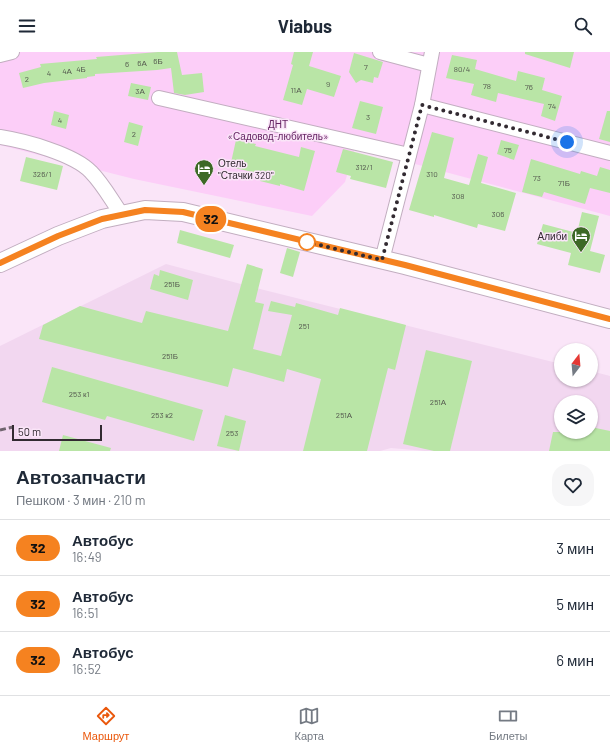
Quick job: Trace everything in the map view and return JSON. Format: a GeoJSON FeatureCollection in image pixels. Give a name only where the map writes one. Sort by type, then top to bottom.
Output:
{"type":"FeatureCollection","features":[{"type":"Feature","properties":{"kind":"street"},"geometry":{"type":"LineString","coordinates":[[0,55],[12,52]]}},
{"type":"Feature","properties":{"kind":"street"},"geometry":{"type":"LineString","coordinates":[[380,52],[431,59],[422,105],[382,260]]}},
{"type":"Feature","properties":{"kind":"street"},"geometry":{"type":"LineString","coordinates":[[159,98],[409,156]]}},
{"type":"Feature","properties":{"kind":"street"},"geometry":{"type":"LineString","coordinates":[[422,105],[610,153]]}},
{"type":"Feature","properties":{"kind":"street"},"geometry":{"type":"LineString","coordinates":[[0,137],[21,140],[73,160],[91,172],[122,215]]}},
{"type":"Feature","properties":{"kind":"street"},"geometry":{"type":"LineString","coordinates":[[0,263],[102,219],[145,210],[183,212],[382,260],[610,319]]}},
{"type":"Feature","properties":{"kind":"shaded area"},"geometry":{"type":"Polygon","coordinates":[[[166,264],[554,362],[554,387],[598,387],[598,373],[610,376],[610,451],[425,451],[391,448],[380,451],[0,451],[0,346],[166,264]]]}},
{"type":"Feature","properties":{"kind":"green space","name":"ДНТ «Садовод-любитель»"},"geometry":{"type":"Polygon","coordinates":[[[0,52],[610,52],[610,216],[355,148],[345,182],[312,216],[134,179],[0,145],[0,52]]]}},
{"type":"Feature","properties":{"kind":"building"},"geometry":{"type":"Polygon","coordinates":[[[177,52],[182,75],[202,73],[204,92],[185,95],[174,93],[171,68],[95,74],[95,76],[87,78],[44,83],[23,88],[19,73],[41,67],[40,64],[97,59],[96,57],[177,52]]]}},
{"type":"Feature","properties":{"kind":"building"},"geometry":{"type":"Polygon","coordinates":[[[294,52],[313,52],[309,66],[341,76],[334,97],[307,89],[302,105],[283,100],[293,65],[291,64],[294,52]]]}},
{"type":"Feature","properties":{"kind":"building"},"geometry":{"type":"Polygon","coordinates":[[[525,52],[574,52],[570,68],[525,54],[525,52]]]}},
{"type":"Feature","properties":{"kind":"building"},"geometry":{"type":"Polygon","coordinates":[[[354,53],[383,62],[378,78],[374,77],[373,83],[361,80],[356,83],[349,72],[354,53]]]}},
{"type":"Feature","properties":{"kind":"building"},"geometry":{"type":"Polygon","coordinates":[[[452,55],[477,60],[475,69],[516,81],[518,71],[545,78],[542,90],[562,96],[555,121],[541,116],[544,104],[498,93],[496,102],[471,95],[474,84],[446,78],[452,55]]]}},
{"type":"Feature","properties":{"kind":"building"},"geometry":{"type":"Polygon","coordinates":[[[131,83],[151,87],[148,100],[128,96],[131,83]]]}},
{"type":"Feature","properties":{"kind":"building"},"geometry":{"type":"Polygon","coordinates":[[[360,101],[383,107],[376,134],[352,128],[360,101]]]}},
{"type":"Feature","properties":{"kind":"building"},"geometry":{"type":"Polygon","coordinates":[[[54,111],[69,115],[66,129],[51,125],[54,111]]]}},
{"type":"Feature","properties":{"kind":"building"},"geometry":{"type":"Polygon","coordinates":[[[607,111],[610,111],[610,142],[599,139],[607,111]]]}},
{"type":"Feature","properties":{"kind":"building"},"geometry":{"type":"Polygon","coordinates":[[[129,122],[143,126],[138,146],[124,142],[129,122]]]}},
{"type":"Feature","properties":{"kind":"building"},"geometry":{"type":"Polygon","coordinates":[[[432,132],[454,138],[444,178],[469,185],[478,154],[488,157],[481,183],[516,193],[505,231],[478,224],[477,228],[434,215],[434,217],[409,210],[432,132]]]}},
{"type":"Feature","properties":{"kind":"building"},"geometry":{"type":"Polygon","coordinates":[[[236,140],[256,144],[255,146],[299,157],[301,147],[315,151],[304,191],[280,184],[280,186],[260,181],[262,174],[230,167],[236,140]]]}},
{"type":"Feature","properties":{"kind":"building"},"geometry":{"type":"Polygon","coordinates":[[[501,140],[519,145],[514,160],[497,154],[501,140]]]}},
{"type":"Feature","properties":{"kind":"building"},"geometry":{"type":"Polygon","coordinates":[[[343,149],[393,162],[386,188],[350,179],[351,176],[336,172],[343,149]]]}},
{"type":"Feature","properties":{"kind":"building"},"geometry":{"type":"Polygon","coordinates":[[[26,157],[63,166],[57,190],[20,181],[26,157]]]}},
{"type":"Feature","properties":{"kind":"building"},"geometry":{"type":"Polygon","coordinates":[[[531,159],[580,174],[581,171],[597,176],[600,167],[610,170],[610,193],[590,188],[585,204],[544,192],[542,197],[522,192],[531,159]]]}},
{"type":"Feature","properties":{"kind":"building"},"geometry":{"type":"Polygon","coordinates":[[[582,212],[599,216],[590,251],[605,255],[600,273],[568,265],[571,253],[537,244],[543,224],[577,233],[582,212]]]}},
{"type":"Feature","properties":{"kind":"building"},"geometry":{"type":"Polygon","coordinates":[[[180,230],[234,245],[230,258],[177,243],[180,230]]]}},
{"type":"Feature","properties":{"kind":"building"},"geometry":{"type":"Polygon","coordinates":[[[287,248],[300,252],[293,277],[280,273],[287,248]]]}},
{"type":"Feature","properties":{"kind":"building"},"geometry":{"type":"Polygon","coordinates":[[[247,264],[263,269],[255,302],[264,304],[253,349],[281,356],[292,315],[268,311],[271,301],[295,307],[296,303],[338,315],[340,308],[406,325],[395,370],[388,368],[367,451],[303,451],[321,379],[287,369],[284,382],[233,368],[228,387],[39,339],[43,325],[80,306],[142,323],[146,311],[228,331],[247,264]]]}},
{"type":"Feature","properties":{"kind":"building"},"geometry":{"type":"Polygon","coordinates":[[[160,270],[193,280],[188,300],[150,289],[154,274],[159,276],[160,270]]]}},
{"type":"Feature","properties":{"kind":"building"},"geometry":{"type":"Polygon","coordinates":[[[426,350],[472,361],[450,451],[434,451],[403,444],[426,350]]]}},
{"type":"Feature","properties":{"kind":"building"},"geometry":{"type":"Polygon","coordinates":[[[52,367],[203,410],[194,441],[107,416],[105,420],[42,402],[52,367]]]}},
{"type":"Feature","properties":{"kind":"building"},"geometry":{"type":"Polygon","coordinates":[[[225,415],[246,421],[239,451],[217,446],[225,415]]]}},
{"type":"Feature","properties":{"kind":"building"},"geometry":{"type":"Polygon","coordinates":[[[598,428],[610,431],[610,451],[549,451],[553,432],[554,439],[598,439],[598,428]]]}},
{"type":"Feature","properties":{"kind":"building"},"geometry":{"type":"Polygon","coordinates":[[[63,435],[111,448],[110,451],[59,451],[63,435]]]}},
{"type":"Feature","properties":{"kind":"railway"},"geometry":{"type":"LineString","coordinates":[[0,430],[13,427]]}},
{"type":"Feature","properties":{"kind":"bus line","name":"32"},"geometry":{"type":"LineString","coordinates":[[0,263],[58,236],[102,219],[145,210],[183,212],[405,265],[610,319]]}},
{"type":"Feature","properties":{"kind":"place","name":"Отель \"Стачки 320\""},"geometry":{"type":"Point","coordinates":[204,186]}},
{"type":"Feature","properties":{"kind":"place","name":"Алиби"},"geometry":{"type":"Point","coordinates":[581,253]}},
{"type":"Feature","properties":{"kind":"route"},"geometry":{"type":"LineString","coordinates":[[307,242],[382,260],[422,105],[567,142]]}}]}
